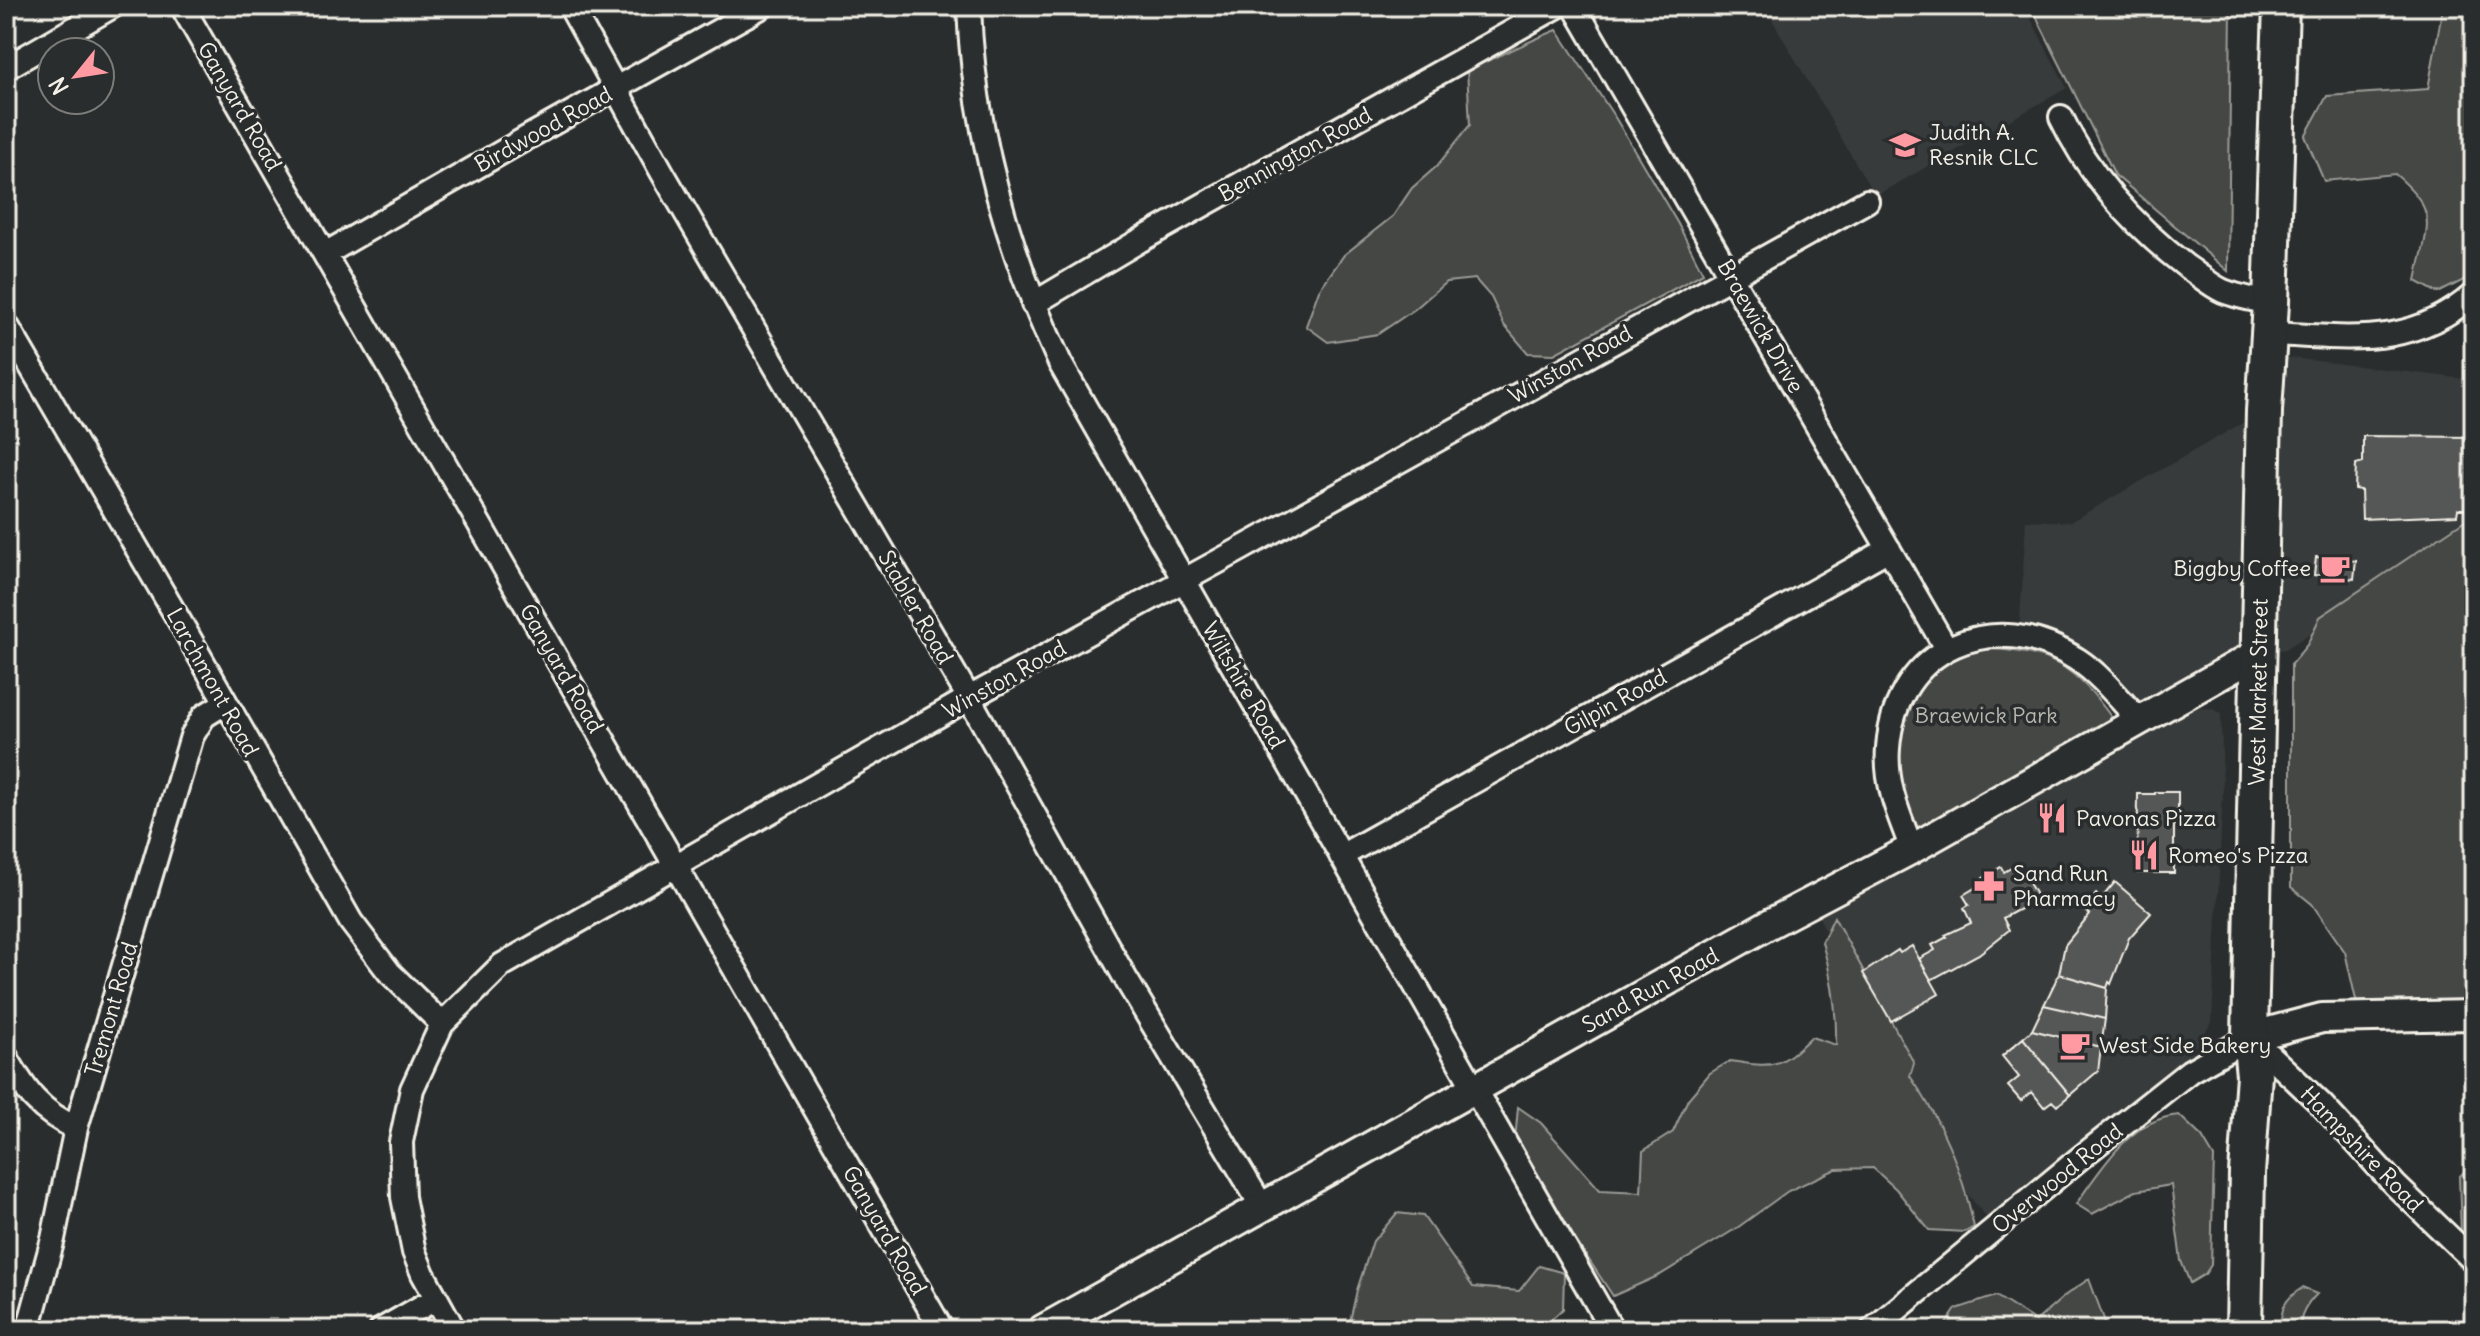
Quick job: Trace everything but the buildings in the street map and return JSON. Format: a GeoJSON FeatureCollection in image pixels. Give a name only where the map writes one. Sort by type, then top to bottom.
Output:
{"type":"FeatureCollection","features":[{"type":"Feature","properties":{"kind":"main road","name":"West Market Street"},"geometry":{"type":"LineString","coordinates":[[2244,1330],[2247,1173],[2254,1075],[2250,1037],[2263,419],[2270,318],[2281,6]]}},
{"type":"Feature","properties":{"kind":"street"},"geometry":{"type":"LineString","coordinates":[[6,68],[113,6]]}},
{"type":"Feature","properties":{"kind":"street","name":"Ganyard Road"},"geometry":{"type":"LineString","coordinates":[[182,6],[942,1330]]}},
{"type":"Feature","properties":{"kind":"street","name":"Stabler Road"},"geometry":{"type":"LineString","coordinates":[[570,6],[969,698],[1127,981],[1263,1208]]}},
{"type":"Feature","properties":{"kind":"street","name":"Birdwood Road"},"geometry":{"type":"LineString","coordinates":[[325,254],[763,6]]}},
{"type":"Feature","properties":{"kind":"street","name":"Wiltshire Road"},"geometry":{"type":"LineString","coordinates":[[969,6],[973,67],[983,133],[1008,233],[1033,304],[1075,391],[1612,1330]]}},
{"type":"Feature","properties":{"kind":"street","name":"Bennington Road"},"geometry":{"type":"LineString","coordinates":[[1033,304],[1139,241],[1558,6]]}},
{"type":"Feature","properties":{"kind":"street","name":"Braewick Drive"},"geometry":{"type":"LineString","coordinates":[[1574,6],[1946,648]]}},
{"type":"Feature","properties":{"kind":"street"},"geometry":{"type":"LineString","coordinates":[[2061,117],[2112,195],[2168,252],[2223,291],[2270,318],[2344,337],[2405,333],[2435,322],[2474,294]]}},
{"type":"Feature","properties":{"kind":"street","name":"Winston Road"},"geometry":{"type":"LineString","coordinates":[[454,1330],[418,1263],[408,1228],[400,1178],[401,1142],[412,1089],[442,1024],[502,965],[969,698],[1867,201]]}},
{"type":"Feature","properties":{"kind":"street","name":"Larchmont Road"},"geometry":{"type":"LineString","coordinates":[[6,324],[351,922],[389,972],[442,1024]]}},
{"type":"Feature","properties":{"kind":"street","name":"Gilpin Road"},"geometry":{"type":"LineString","coordinates":[[1341,856],[1889,549]]}},
{"type":"Feature","properties":{"kind":"street"},"geometry":{"type":"LineString","coordinates":[[1912,849],[1889,782],[1891,728],[1905,692],[1917,675],[1946,648],[1979,637],[1999,635],[2043,642],[2076,658],[2090,669],[2139,720]]}},
{"type":"Feature","properties":{"kind":"street","name":"Sand Run Road"},"geometry":{"type":"LineString","coordinates":[[1042,1330],[1757,931],[1912,849],[2259,653]]}},
{"type":"Feature","properties":{"kind":"street","name":"Tremont Road"},"geometry":{"type":"LineString","coordinates":[[28,1330],[53,1239],[76,1128],[192,736],[204,716],[225,703]]}},
{"type":"Feature","properties":{"kind":"street"},"geometry":{"type":"LineString","coordinates":[[2250,1037],[2322,1018],[2474,1015]]}},
{"type":"Feature","properties":{"kind":"street","name":"Hampshire Road"},"geometry":{"type":"LineString","coordinates":[[2250,1037],[2321,1104],[2395,1185],[2474,1261]]}},
{"type":"Feature","properties":{"kind":"street","name":"Overwood Road"},"geometry":{"type":"LineString","coordinates":[[1872,1330],[2190,1071],[2250,1037]]}},
{"type":"Feature","properties":{"kind":"street"},"geometry":{"type":"LineString","coordinates":[[6,1057],[38,1105],[53,1117],[76,1128]]}},
{"type":"Feature","properties":{"kind":"street"},"geometry":{"type":"LineString","coordinates":[[381,1330],[435,1299]]}},
{"type":"Feature","properties":{"kind":"shaded area","name":"Judith A. Resnik CLC"},"geometry":{"type":"Polygon","coordinates":[[[1764,6],[2024,6],[2067,88],[1875,196],[1764,6]]]}},
{"type":"Feature","properties":{"kind":"shaded area"},"geometry":{"type":"Polygon","coordinates":[[[2268,358],[2292,358],[2474,380],[2474,524],[2286,649],[2259,653],[2139,720],[2090,669],[2019,637],[2026,520],[2070,522],[2263,411],[2268,358]]]}},
{"type":"Feature","properties":{"kind":"shaded area"},"geometry":{"type":"Polygon","coordinates":[[[2198,707],[2213,709],[2221,714],[2223,791],[2212,1022],[2180,1070],[1992,1224],[1880,1087],[1892,1065],[1818,915],[2198,707]]]}},
{"type":"Feature","properties":{"kind":"green space"},"geometry":{"type":"Polygon","coordinates":[[[2031,6],[2231,6],[2228,271],[2115,175],[2031,6]]]}},
{"type":"Feature","properties":{"kind":"green space"},"geometry":{"type":"Polygon","coordinates":[[[2443,6],[2474,6],[2474,270],[2462,281],[2438,293],[2416,281],[2427,222],[2420,200],[2410,188],[2395,174],[2324,181],[2305,136],[2327,96],[2428,89],[2443,6]]]}},
{"type":"Feature","properties":{"kind":"green space"},"geometry":{"type":"Polygon","coordinates":[[[1557,30],[1616,119],[1703,273],[1554,354],[1528,353],[1504,325],[1491,297],[1475,279],[1446,282],[1415,309],[1378,334],[1328,342],[1306,326],[1319,290],[1344,255],[1393,216],[1412,188],[1437,166],[1470,125],[1467,69],[1557,30]]]}},
{"type":"Feature","properties":{"kind":"green space"},"geometry":{"type":"Polygon","coordinates":[[[2474,514],[2474,1003],[2358,1009],[2345,952],[2312,904],[2291,887],[2291,664],[2307,645],[2320,617],[2474,514]]]}},
{"type":"Feature","properties":{"kind":"green space","name":"Braewick Park"},"geometry":{"type":"Polygon","coordinates":[[[1986,649],[2027,653],[2059,665],[2086,686],[2112,718],[1915,831],[1900,790],[1897,765],[1898,747],[1908,711],[1927,680],[1941,667],[1959,654],[1986,649]]]}},
{"type":"Feature","properties":{"kind":"green space"},"geometry":{"type":"Polygon","coordinates":[[[1834,917],[1914,1063],[1910,1076],[1950,1148],[1974,1227],[1965,1232],[1929,1230],[1896,1189],[1873,1168],[1836,1169],[1788,1191],[1737,1228],[1660,1275],[1613,1296],[1535,1179],[1515,1141],[1518,1107],[1541,1123],[1600,1190],[1641,1192],[1643,1151],[1673,1132],[1688,1099],[1710,1073],[1730,1061],[1757,1065],[1775,1063],[1791,1055],[1811,1037],[1836,1045],[1833,993],[1822,942],[1834,917]]]}},
{"type":"Feature","properties":{"kind":"green space"},"geometry":{"type":"Polygon","coordinates":[[[2179,1115],[2202,1137],[2214,1157],[2211,1265],[2205,1274],[2190,1283],[2181,1261],[2171,1185],[2136,1191],[2092,1214],[2076,1204],[2107,1161],[2132,1135],[2162,1118],[2179,1115]]]}},
{"type":"Feature","properties":{"kind":"green space"},"geometry":{"type":"Polygon","coordinates":[[[2474,1162],[2474,1242],[2461,1234],[2459,1177],[2474,1162]]]}},
{"type":"Feature","properties":{"kind":"green space"},"geometry":{"type":"Polygon","coordinates":[[[1397,1213],[1423,1216],[1473,1287],[1519,1291],[1539,1266],[1564,1273],[1563,1309],[1538,1330],[1348,1330],[1373,1241],[1397,1213]]]}},
{"type":"Feature","properties":{"kind":"green space"},"geometry":{"type":"Polygon","coordinates":[[[2089,1279],[2108,1330],[1942,1330],[1956,1309],[1996,1296],[2036,1321],[2089,1279]]]}},
{"type":"Feature","properties":{"kind":"green space"},"geometry":{"type":"Polygon","coordinates":[[[2302,1288],[2317,1294],[2304,1310],[2300,1330],[2280,1330],[2285,1305],[2302,1288]]]}},
{"type":"Feature","properties":{"kind":"place","name":"Judith A. Resnik CLC"},"geometry":{"type":"Point","coordinates":[1905,145]}},
{"type":"Feature","properties":{"kind":"place","name":"Biggby Coffee"},"geometry":{"type":"Point","coordinates":[2335,568]}},
{"type":"Feature","properties":{"kind":"place","name":"Pavonas Pizza"},"geometry":{"type":"Point","coordinates":[2052,818]}},
{"type":"Feature","properties":{"kind":"place","name":"Romeo's Pizza"},"geometry":{"type":"Point","coordinates":[2144,855]}},
{"type":"Feature","properties":{"kind":"place","name":"Sand Run Pharmacy"},"geometry":{"type":"Point","coordinates":[1989,886]}},
{"type":"Feature","properties":{"kind":"place","name":"West Side Bakery"},"geometry":{"type":"Point","coordinates":[2075,1045]}}]}
